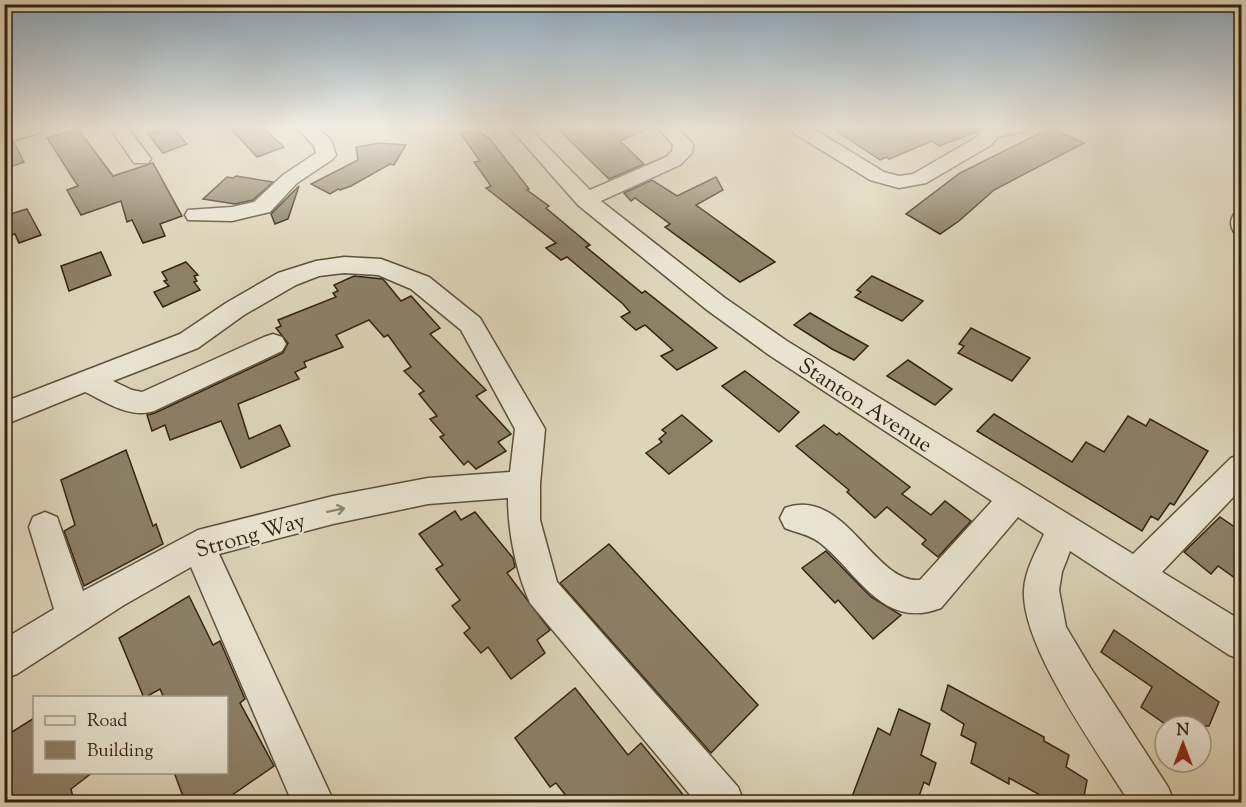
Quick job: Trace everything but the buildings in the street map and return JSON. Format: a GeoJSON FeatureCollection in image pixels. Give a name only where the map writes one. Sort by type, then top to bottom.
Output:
{"type":"FeatureCollection","features":[{"type":"Feature","properties":{"kind":"street"},"geometry":{"type":"LineString","coordinates":[[196,215],[231,214],[262,207],[290,179],[310,166]]}},
{"type":"Feature","properties":{"kind":"street","name":"Stanton Avenue"},"geometry":{"type":"LineString","coordinates":[[554,166],[586,200],[716,304],[778,348],[1242,642]]}},
{"type":"Feature","properties":{"kind":"street"},"geometry":{"type":"LineString","coordinates":[[586,200],[663,166]]}},
{"type":"Feature","properties":{"kind":"street"},"geometry":{"type":"LineString","coordinates":[[860,166],[877,176],[899,182],[920,179],[942,166]]}},
{"type":"Feature","properties":{"kind":"street"},"geometry":{"type":"LineString","coordinates":[[1242,219],[1242,227]]}},
{"type":"Feature","properties":{"kind":"street"},"geometry":{"type":"LineString","coordinates":[[4,414],[189,341],[287,279],[316,269],[344,265],[381,267],[420,283],[471,324],[530,429],[524,484],[524,520],[542,591],[723,802]]}},
{"type":"Feature","properties":{"kind":"street"},"geometry":{"type":"LineString","coordinates":[[86,380],[127,400],[144,403],[273,344]]}},
{"type":"Feature","properties":{"kind":"street"},"geometry":{"type":"LineString","coordinates":[[1136,574],[1242,467]]}},
{"type":"Feature","properties":{"kind":"street","name":"Strong Way"},"geometry":{"type":"LineString","coordinates":[[4,661],[74,617],[198,545],[333,510],[428,491],[524,484]]}},
{"type":"Feature","properties":{"kind":"street"},"geometry":{"type":"LineString","coordinates":[[796,518],[818,524],[846,546],[886,588],[919,599],[929,596],[1014,498]]}},
{"type":"Feature","properties":{"kind":"street"},"geometry":{"type":"LineString","coordinates":[[45,527],[74,617]]}},
{"type":"Feature","properties":{"kind":"street"},"geometry":{"type":"LineString","coordinates":[[1062,529],[1043,581],[1041,597],[1045,616],[1054,643],[1153,802]]}},
{"type":"Feature","properties":{"kind":"street"},"geometry":{"type":"LineString","coordinates":[[198,545],[311,802]]}}]}
